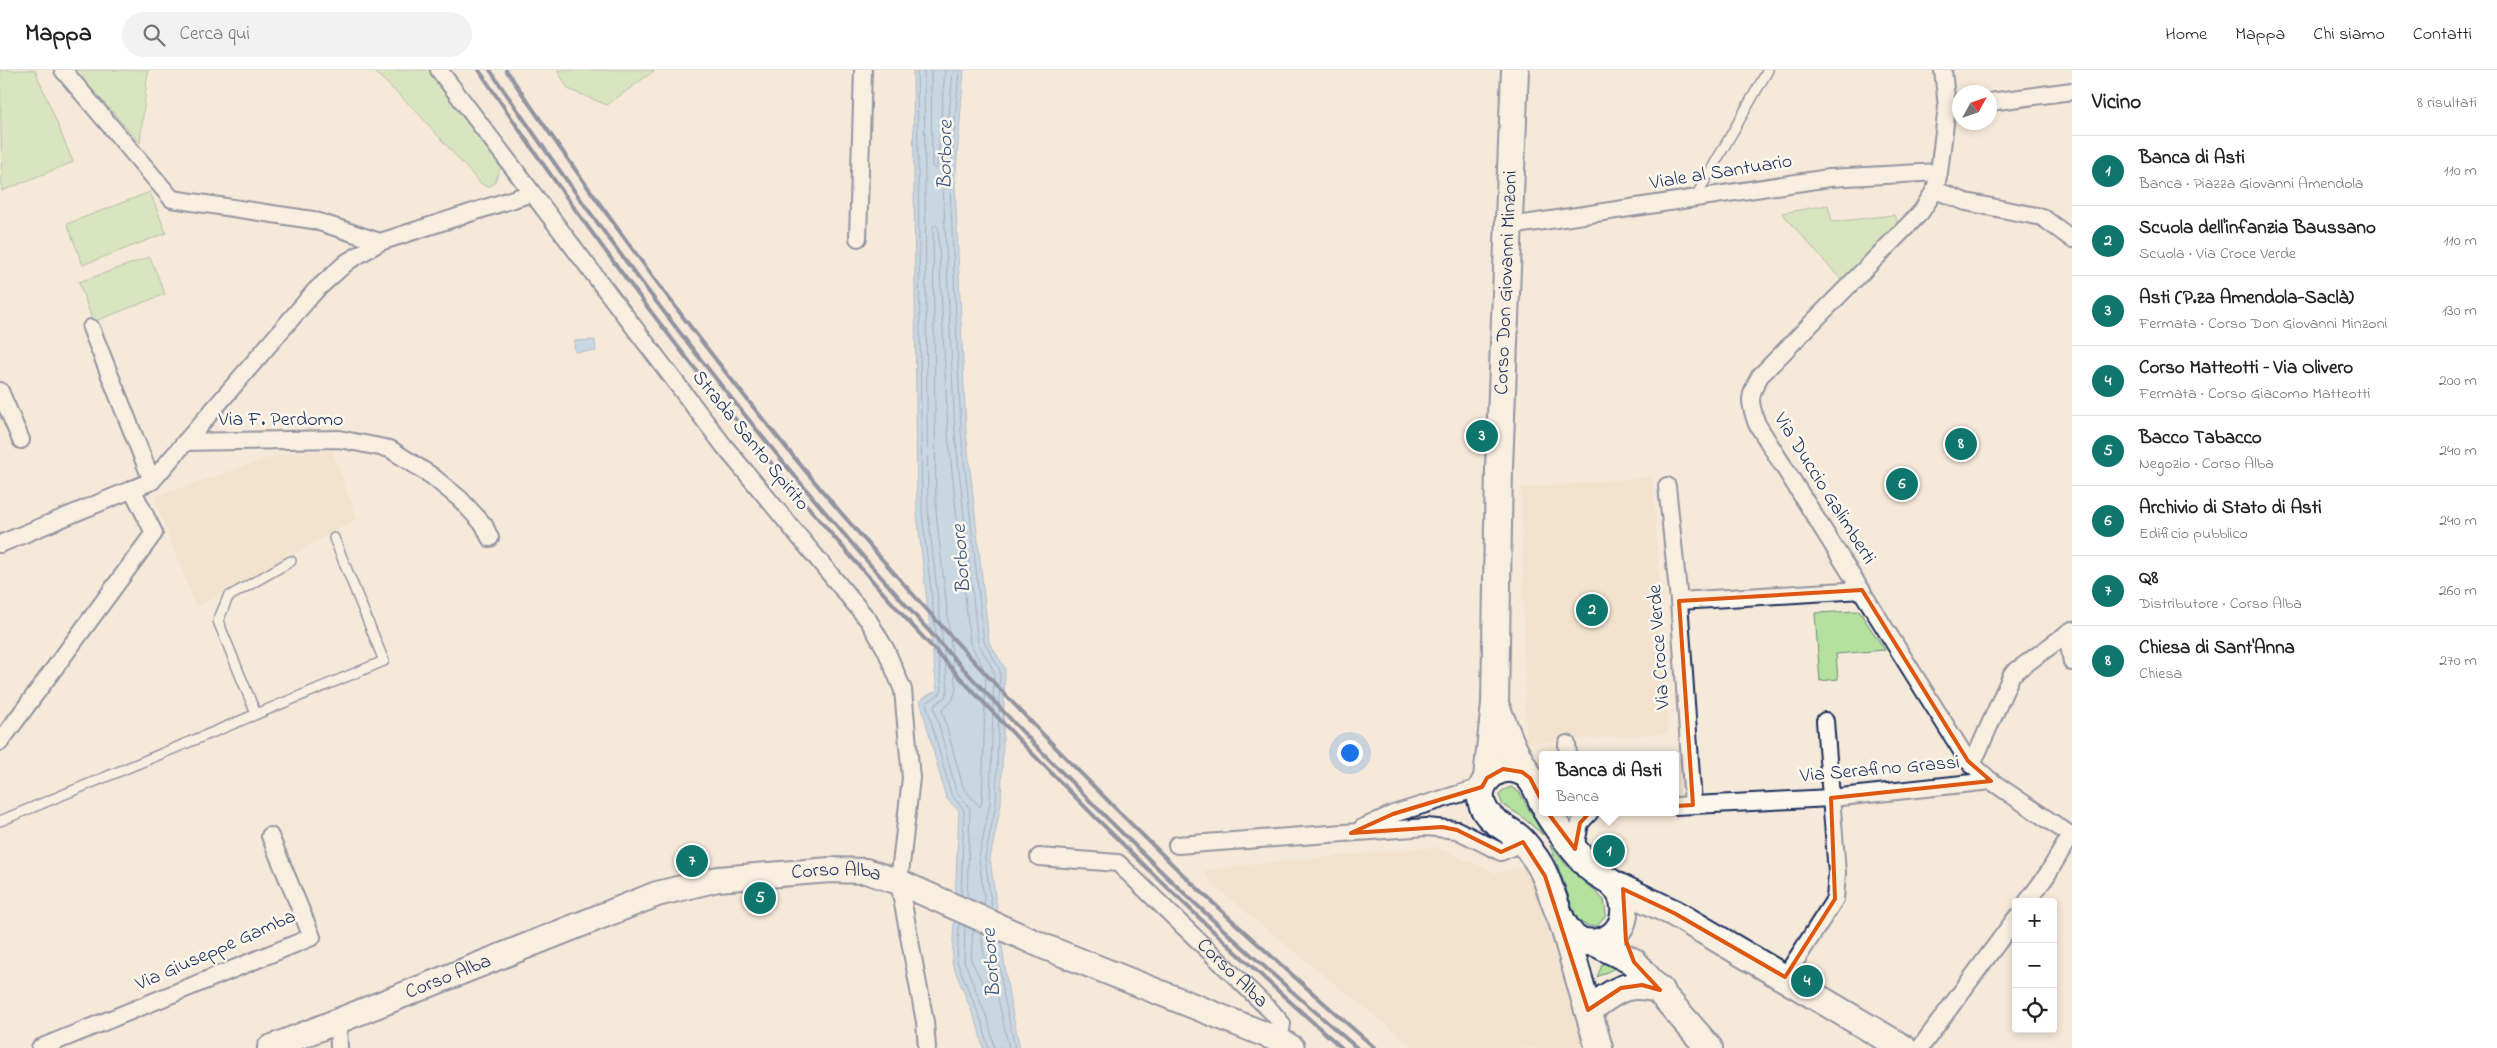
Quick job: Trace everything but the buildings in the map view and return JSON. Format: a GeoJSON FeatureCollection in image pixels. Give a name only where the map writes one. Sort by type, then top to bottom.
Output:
{"type":"FeatureCollection","features":[{"type":"Feature","properties":{"kind":"main road","name":"Corso Don Giovanni Minzoni"},"geometry":{"type":"LineString","coordinates":[[1515,70],[1499,467],[1495,704],[1482,806],[1487,814],[1489,832],[1522,842],[1534,855],[1545,876],[1562,923],[1599,1048]]}},
{"type":"Feature","properties":{"kind":"main road","name":"Corso Don Giovanni Minzoni"},"geometry":{"type":"LineString","coordinates":[[1495,704],[1513,748],[1539,795]]}},
{"type":"Feature","properties":{"kind":"main road"},"geometry":{"type":"LineString","coordinates":[[1485,783],[1503,769],[1522,772],[1530,778]]}},
{"type":"Feature","properties":{"kind":"main road"},"geometry":{"type":"LineString","coordinates":[[1551,816],[1577,840],[1590,868],[1613,884],[1674,913],[1903,1048]]}},
{"type":"Feature","properties":{"kind":"main road"},"geometry":{"type":"LineString","coordinates":[[1613,884],[1620,893],[1624,903],[1623,918],[1626,941],[1634,962]]}},
{"type":"Feature","properties":{"kind":"main road"},"geometry":{"type":"LineString","coordinates":[[1596,943],[1607,939],[1615,933],[1623,918]]}},
{"type":"Feature","properties":{"kind":"main road"},"geometry":{"type":"LineString","coordinates":[[1562,923],[1576,940],[1596,943],[1634,962],[1709,1048]]}},
{"type":"Feature","properties":{"kind":"main road"},"geometry":{"type":"LineString","coordinates":[[1588,1010],[1621,988],[1642,984],[1663,994]]}},
{"type":"Feature","properties":{"kind":"street"},"geometry":{"type":"LineString","coordinates":[[63,70],[172,199],[313,220],[380,242]]}},
{"type":"Feature","properties":{"kind":"street","name":"Strada Santo Spirito"},"geometry":{"type":"LineString","coordinates":[[439,70],[724,446],[869,621],[886,650],[903,690],[910,778],[899,882],[926,1022],[927,1048]]}},
{"type":"Feature","properties":{"kind":"street"},"geometry":{"type":"LineString","coordinates":[[858,238],[863,70]]}},
{"type":"Feature","properties":{"kind":"street","name":"Via Duccio Galimberti"},"geometry":{"type":"LineString","coordinates":[[1943,70],[1947,107],[1935,190],[1921,212],[1760,376],[1750,394],[1751,407],[1757,424],[1972,765],[1991,781]]}},
{"type":"Feature","properties":{"kind":"street"},"geometry":{"type":"LineString","coordinates":[[1997,101],[2072,91]]}},
{"type":"Feature","properties":{"kind":"street","name":"Viale al Santuario"},"geometry":{"type":"LineString","coordinates":[[1510,226],[1828,178],[1939,172]]}},
{"type":"Feature","properties":{"kind":"street"},"geometry":{"type":"LineString","coordinates":[[1935,190],[1966,202],[2042,217],[2072,239]]}},
{"type":"Feature","properties":{"kind":"street"},"geometry":{"type":"LineString","coordinates":[[0,544],[152,481],[315,291],[347,262],[380,242],[532,193]]}},
{"type":"Feature","properties":{"kind":"street"},"geometry":{"type":"LineString","coordinates":[[91,328],[152,481]]}},
{"type":"Feature","properties":{"kind":"street"},"geometry":{"type":"LineString","coordinates":[[0,391],[21,440]]}},
{"type":"Feature","properties":{"kind":"street","name":"Via F. Perdomo"},"geometry":{"type":"LineString","coordinates":[[185,442],[339,439],[390,449],[432,476],[460,499],[484,525],[490,538]]}},
{"type":"Feature","properties":{"kind":"street","name":"Via Croce Verde"},"geometry":{"type":"LineString","coordinates":[[1667,486],[1679,601],[1693,806]]}},
{"type":"Feature","properties":{"kind":"street"},"geometry":{"type":"LineString","coordinates":[[0,742],[154,533],[132,489]]}},
{"type":"Feature","properties":{"kind":"street"},"geometry":{"type":"LineString","coordinates":[[1679,601],[1862,590]]}},
{"type":"Feature","properties":{"kind":"street"},"geometry":{"type":"LineString","coordinates":[[1972,765],[2012,674],[2070,631]]}},
{"type":"Feature","properties":{"kind":"street"},"geometry":{"type":"LineString","coordinates":[[2070,631],[2072,662]]}},
{"type":"Feature","properties":{"kind":"street"},"geometry":{"type":"LineString","coordinates":[[1785,977],[1835,899],[1837,874],[1825,721]]}},
{"type":"Feature","properties":{"kind":"street"},"geometry":{"type":"LineString","coordinates":[[1991,781],[2071,836],[2047,875],[2030,898]]}},
{"type":"Feature","properties":{"kind":"street","name":"Via Serafino Grassi"},"geometry":{"type":"LineString","coordinates":[[1679,806],[1831,798],[1991,781]]}},
{"type":"Feature","properties":{"kind":"street"},"geometry":{"type":"LineString","coordinates":[[1351,833],[1393,814],[1485,783]]}},
{"type":"Feature","properties":{"kind":"street"},"geometry":{"type":"LineString","coordinates":[[1575,816],[1577,840]]}},
{"type":"Feature","properties":{"kind":"street"},"geometry":{"type":"LineString","coordinates":[[1577,840],[1580,823],[1586,816]]}},
{"type":"Feature","properties":{"kind":"street"},"geometry":{"type":"LineString","coordinates":[[1177,845],[1442,828],[1489,832]]}},
{"type":"Feature","properties":{"kind":"street","name":"Via Giuseppe Gamba"},"geometry":{"type":"LineString","coordinates":[[40,1048],[312,937],[270,836]]}},
{"type":"Feature","properties":{"kind":"street","name":"Corso Alba"},"geometry":{"type":"LineString","coordinates":[[1039,856],[1118,863],[1272,1012],[1282,1024],[1285,1044]]}},
{"type":"Feature","properties":{"kind":"street","name":"Corso Alba"},"geometry":{"type":"LineString","coordinates":[[270,1048],[658,894],[683,887],[748,875],[830,870],[866,870],[899,882],[1045,947],[1285,1044]]}},
{"type":"Feature","properties":{"kind":"street"},"geometry":{"type":"LineString","coordinates":[[1920,1048],[2012,923]]}},
{"type":"Feature","properties":{"kind":"street"},"geometry":{"type":"LineString","coordinates":[[338,1021],[339,1048]]}},
{"type":"Feature","properties":{"kind":"lane"},"geometry":{"type":"LineString","coordinates":[[1695,199],[1768,70]]}},
{"type":"Feature","properties":{"kind":"lane"},"geometry":{"type":"LineString","coordinates":[[0,821],[384,661],[334,538]]}},
{"type":"Feature","properties":{"kind":"lane"},"geometry":{"type":"LineString","coordinates":[[256,714],[218,621],[228,597],[291,561]]}},
{"type":"Feature","properties":{"kind":"highlighted area"},"geometry":{"type":"Polygon","coordinates":[[[1862,590],[1968,761],[1991,781],[1831,798],[1835,899],[1785,977],[1674,913],[1623,889],[1626,941],[1634,962],[1660,990],[1642,985],[1621,988],[1588,1010],[1545,876],[1523,842],[1501,852],[1457,830],[1442,827],[1351,833],[1393,814],[1482,787],[1487,778],[1503,769],[1522,772],[1530,778],[1548,813],[1575,849],[1580,823],[1591,811],[1693,805],[1679,601],[1862,590]]]}},
{"type":"Feature","properties":{"kind":"shaded area"},"geometry":{"type":"Polygon","coordinates":[[[332,450],[357,519],[196,607],[154,497],[278,455],[332,450]]]}},
{"type":"Feature","properties":{"kind":"shaded area"},"geometry":{"type":"Polygon","coordinates":[[[1653,477],[1668,733],[1526,743],[1521,488],[1653,477]]]}},
{"type":"Feature","properties":{"kind":"shaded area"},"geometry":{"type":"Polygon","coordinates":[[[1436,847],[1496,873],[1528,866],[1583,1048],[1415,1048],[1213,885],[1204,871],[1253,864],[1436,847]]]}},
{"type":"Feature","properties":{"kind":"green space"},"geometry":{"type":"Polygon","coordinates":[[[0,70],[35,70],[73,162],[2,191],[0,70]]]}},
{"type":"Feature","properties":{"kind":"green space"},"geometry":{"type":"Polygon","coordinates":[[[75,70],[148,70],[140,143],[75,70]]]}},
{"type":"Feature","properties":{"kind":"green space"},"geometry":{"type":"Polygon","coordinates":[[[373,70],[434,70],[499,160],[500,169],[494,184],[487,187],[480,183],[416,111],[373,70]]]}},
{"type":"Feature","properties":{"kind":"green space"},"geometry":{"type":"Polygon","coordinates":[[[557,70],[655,70],[607,105],[568,89],[557,70]]]}},
{"type":"Feature","properties":{"kind":"green space"},"geometry":{"type":"Polygon","coordinates":[[[150,192],[166,233],[83,265],[67,224],[150,192]]]}},
{"type":"Feature","properties":{"kind":"green space"},"geometry":{"type":"Polygon","coordinates":[[[1828,205],[1832,222],[1894,215],[1898,223],[1842,281],[1782,213],[1828,205]]]}},
{"type":"Feature","properties":{"kind":"green space"},"geometry":{"type":"Polygon","coordinates":[[[150,257],[165,294],[93,322],[79,282],[150,257]]]}},
{"type":"Feature","properties":{"kind":"green space"},"geometry":{"type":"Polygon","coordinates":[[[1859,611],[1885,650],[1836,654],[1838,679],[1820,681],[1815,613],[1859,611]]]}},
{"type":"Feature","properties":{"kind":"green space"},"geometry":{"type":"Polygon","coordinates":[[[1511,787],[1520,793],[1543,835],[1520,815],[1503,805],[1499,795],[1502,791],[1511,787]]]}},
{"type":"Feature","properties":{"kind":"green space"},"geometry":{"type":"Polygon","coordinates":[[[1550,845],[1568,867],[1604,900],[1606,915],[1597,926],[1585,925],[1576,916],[1550,845]]]}},
{"type":"Feature","properties":{"kind":"green space"},"geometry":{"type":"Polygon","coordinates":[[[1610,961],[1623,964],[1597,977],[1602,965],[1610,961]]]}},
{"type":"Feature","properties":{"kind":"water","name":"Borbore"},"geometry":{"type":"Polygon","coordinates":[[[913,70],[964,70],[955,184],[966,432],[989,642],[1005,668],[1001,804],[990,859],[1009,996],[1020,1048],[983,1048],[978,1027],[952,963],[959,811],[946,798],[920,700],[937,690],[917,513],[913,70]]]}},
{"type":"Feature","properties":{"kind":"water"},"geometry":{"type":"Polygon","coordinates":[[[595,340],[596,351],[575,352],[574,341],[595,340]]]}},
{"type":"Feature","properties":{"kind":"railway"},"geometry":{"type":"LineString","coordinates":[[479,70],[572,205],[670,336],[772,463],[878,588],[989,708],[1103,825],[1221,938],[1342,1048]]}},
{"type":"Feature","properties":{"kind":"railway"},"geometry":{"type":"LineString","coordinates":[[490,70],[565,178],[724,389],[807,491],[893,590],[981,688],[1072,783],[1166,876],[1260,963],[1357,1048]]}},
{"type":"Feature","properties":{"kind":"railway"},"geometry":{"type":"LineString","coordinates":[[506,70],[639,258],[732,380],[780,440],[914,596],[1061,753],[1136,829],[1223,913],[1375,1048]]}},
{"type":"Feature","properties":{"kind":"place","name":"Asti (P.za Amendola-Saclà)"},"geometry":{"type":"Point","coordinates":[1482,436]}},
{"type":"Feature","properties":{"kind":"place","name":"Chiesa di Sant'Anna"},"geometry":{"type":"Point","coordinates":[1961,444]}},
{"type":"Feature","properties":{"kind":"place","name":"Archivio di Stato di Asti"},"geometry":{"type":"Point","coordinates":[1902,484]}},
{"type":"Feature","properties":{"kind":"place","name":"Scuola dell'infanzia Baussano"},"geometry":{"type":"Point","coordinates":[1592,610]}},
{"type":"Feature","properties":{"kind":"place","name":"Banca di Asti"},"geometry":{"type":"Point","coordinates":[1609,851]}},
{"type":"Feature","properties":{"kind":"place","name":"Q8"},"geometry":{"type":"Point","coordinates":[692,861]}},
{"type":"Feature","properties":{"kind":"place","name":"Bacco Tabacco"},"geometry":{"type":"Point","coordinates":[760,898]}},
{"type":"Feature","properties":{"kind":"place","name":"Corso Matteotti – Via Olivero"},"geometry":{"type":"Point","coordinates":[1807,981]}}]}
